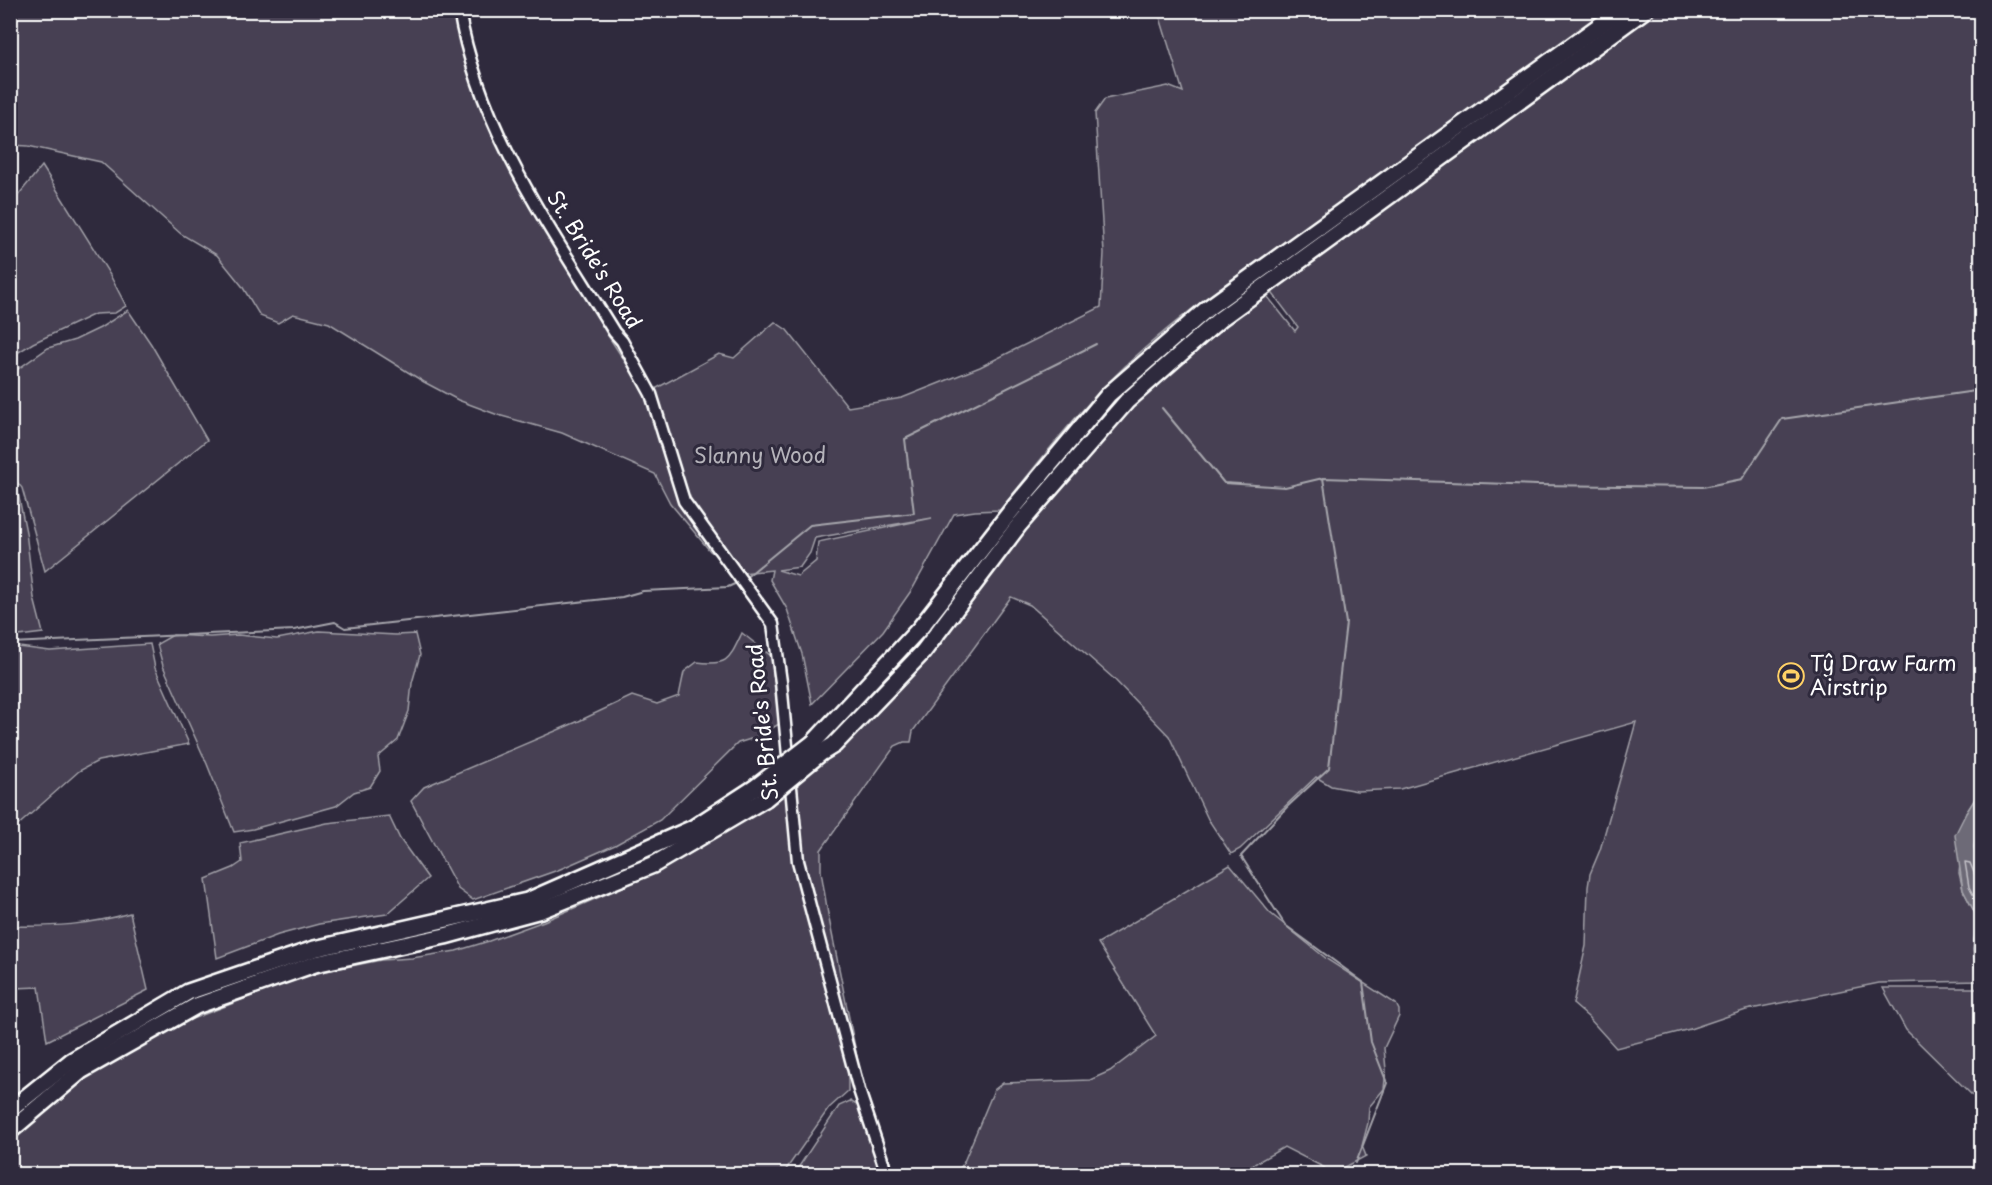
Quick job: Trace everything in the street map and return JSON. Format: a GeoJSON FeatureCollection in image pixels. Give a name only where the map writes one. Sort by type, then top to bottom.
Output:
{"type":"FeatureCollection","features":[{"type":"Feature","properties":{"kind":"highway"},"geometry":{"type":"LineString","coordinates":[[10,1131],[81,1071],[196,1006],[315,964],[445,936],[541,910],[653,866],[761,793],[817,748],[920,628],[1011,511],[1109,394],[1208,308],[1622,10]]}},
{"type":"Feature","properties":{"kind":"highway"},"geometry":{"type":"LineString","coordinates":[[817,748],[834,745],[923,652],[1019,525],[1127,401],[1220,319],[1645,10]]}},
{"type":"Feature","properties":{"kind":"highway"},"geometry":{"type":"LineString","coordinates":[[10,1110],[71,1061],[188,992],[314,949],[527,901],[693,828],[761,793]]}},
{"type":"Feature","properties":{"kind":"street","name":"St. Bride's Road"},"geometry":{"type":"LineString","coordinates":[[459,10],[463,32],[494,128],[561,246],[614,332],[622,341],[651,394],[684,501],[773,624],[781,682],[798,861],[859,1090],[887,1174]]}},
{"type":"Feature","properties":{"kind":"green space","name":"Slanny Wood"},"geometry":{"type":"Polygon","coordinates":[[[11,11],[455,11],[461,48],[475,94],[499,148],[607,334],[646,394],[719,354],[734,358],[775,322],[787,330],[848,407],[902,398],[980,367],[1101,307],[1104,253],[1095,113],[1105,99],[1168,86],[1183,92],[1158,11],[1608,11],[1231,280],[1171,326],[1115,376],[1085,408],[1000,510],[954,514],[913,588],[883,631],[812,704],[802,654],[787,609],[770,580],[772,570],[742,573],[710,551],[670,503],[655,474],[562,433],[498,415],[458,400],[424,382],[329,323],[293,314],[278,323],[260,316],[242,286],[217,255],[181,234],[101,162],[28,146],[11,145],[11,11]],[[932,518],[815,538],[810,553],[800,567],[778,570],[798,576],[816,561],[818,542],[932,518]]]}},
{"type":"Feature","properties":{"kind":"green space"},"geometry":{"type":"Polygon","coordinates":[[[1659,11],[1981,11],[1982,789],[1966,813],[1959,873],[1963,890],[1976,915],[1974,940],[1976,972],[1980,981],[1879,983],[1746,1010],[1690,1029],[1616,1048],[1573,1004],[1586,946],[1590,874],[1600,850],[1636,722],[1400,789],[1357,791],[1331,786],[1316,777],[1240,849],[1231,854],[1208,819],[1169,736],[1113,678],[1030,605],[1011,597],[913,731],[911,742],[895,746],[821,850],[821,871],[828,914],[860,1072],[828,961],[804,865],[794,787],[874,715],[923,659],[991,570],[1120,413],[1193,346],[1264,292],[1295,331],[1298,327],[1270,290],[1659,11]]]}},
{"type":"Feature","properties":{"kind":"green space"},"geometry":{"type":"Polygon","coordinates":[[[42,166],[110,275],[126,306],[115,313],[95,314],[33,343],[11,357],[11,204],[42,166]]]}},
{"type":"Feature","properties":{"kind":"green space"},"geometry":{"type":"Polygon","coordinates":[[[128,310],[151,344],[207,440],[45,571],[22,488],[11,475],[11,374],[48,348],[75,340],[100,328],[128,310]]]}},
{"type":"Feature","properties":{"kind":"green space"},"geometry":{"type":"Polygon","coordinates":[[[11,480],[17,488],[26,532],[34,598],[43,633],[11,637],[11,480]]]}},
{"type":"Feature","properties":{"kind":"green space"},"geometry":{"type":"Polygon","coordinates":[[[319,631],[415,634],[420,655],[412,683],[409,711],[398,740],[378,757],[380,771],[370,787],[354,792],[336,806],[234,832],[207,764],[163,666],[157,644],[173,635],[210,637],[238,635],[277,639],[319,631]]]}},
{"type":"Feature","properties":{"kind":"green space"},"geometry":{"type":"Polygon","coordinates":[[[742,633],[771,656],[779,724],[757,737],[738,743],[660,820],[615,845],[558,870],[473,900],[458,889],[411,801],[424,787],[632,696],[657,704],[679,696],[684,672],[697,662],[715,663],[726,659],[742,633]]]}},
{"type":"Feature","properties":{"kind":"green space"},"geometry":{"type":"Polygon","coordinates":[[[11,641],[19,647],[50,651],[150,644],[155,668],[189,744],[98,761],[79,771],[15,828],[11,827],[11,641]]]}},
{"type":"Feature","properties":{"kind":"green space"},"geometry":{"type":"Polygon","coordinates":[[[787,792],[792,852],[797,879],[843,1048],[848,1070],[848,1091],[829,1108],[783,1174],[11,1174],[11,1134],[51,1101],[116,1057],[192,1019],[306,975],[381,960],[456,951],[544,921],[632,883],[696,850],[787,792]]]}},
{"type":"Feature","properties":{"kind":"green space"},"geometry":{"type":"Polygon","coordinates":[[[389,816],[400,839],[428,878],[387,914],[319,924],[278,935],[217,958],[206,879],[242,862],[240,843],[327,823],[389,816]]]}},
{"type":"Feature","properties":{"kind":"green space"},"geometry":{"type":"Polygon","coordinates":[[[1981,819],[1981,880],[1974,842],[1981,819]]]}},
{"type":"Feature","properties":{"kind":"green space"},"geometry":{"type":"Polygon","coordinates":[[[1230,865],[1270,913],[1328,960],[1396,1004],[1399,1010],[1399,1016],[1384,1048],[1386,1070],[1384,1089],[1369,1107],[1368,1123],[1362,1146],[1366,1156],[1332,1174],[1284,1147],[1237,1174],[956,1174],[963,1164],[994,1090],[1003,1083],[1090,1080],[1110,1071],[1156,1036],[1098,943],[1230,865]]]}},
{"type":"Feature","properties":{"kind":"green space"},"geometry":{"type":"Polygon","coordinates":[[[130,913],[148,990],[47,1041],[39,987],[14,988],[11,977],[11,926],[71,924],[130,913]]]}},
{"type":"Feature","properties":{"kind":"green space"},"geometry":{"type":"Polygon","coordinates":[[[1883,988],[1981,988],[1981,1104],[1906,1030],[1883,988]]]}},
{"type":"Feature","properties":{"kind":"green space"},"geometry":{"type":"Polygon","coordinates":[[[850,1101],[860,1107],[883,1174],[794,1174],[839,1106],[850,1101]]]}},
{"type":"Feature","properties":{"kind":"water"},"geometry":{"type":"Polygon","coordinates":[[[1981,789],[1981,819],[1974,847],[1981,880],[1981,981],[1976,972],[1973,950],[1976,915],[1963,890],[1955,835],[1981,789]]]}},
{"type":"Feature","properties":{"kind":"waterway"},"geometry":{"type":"LineString","coordinates":[[744,579],[810,525],[914,513],[905,439],[1096,344]]}},
{"type":"Feature","properties":{"kind":"waterway"},"geometry":{"type":"LineString","coordinates":[[1356,1163],[1387,1083],[1371,1042],[1363,982],[1285,925],[1241,856],[1287,807],[1329,768],[1346,623],[1323,478],[1537,485],[1703,487],[1742,479],[1782,419],[1982,390]]}},
{"type":"Feature","properties":{"kind":"waterway"},"geometry":{"type":"LineString","coordinates":[[1162,408],[1224,483],[1285,487],[1323,478]]}},
{"type":"Feature","properties":{"kind":"waterway"},"geometry":{"type":"LineString","coordinates":[[10,643],[294,630],[335,622],[345,628],[622,597],[643,591],[728,587],[739,582]]}},
{"type":"Feature","properties":{"kind":"place","name":"Tŷ Draw Farm Airstrip"},"geometry":{"type":"Point","coordinates":[1791,676]}}]}
